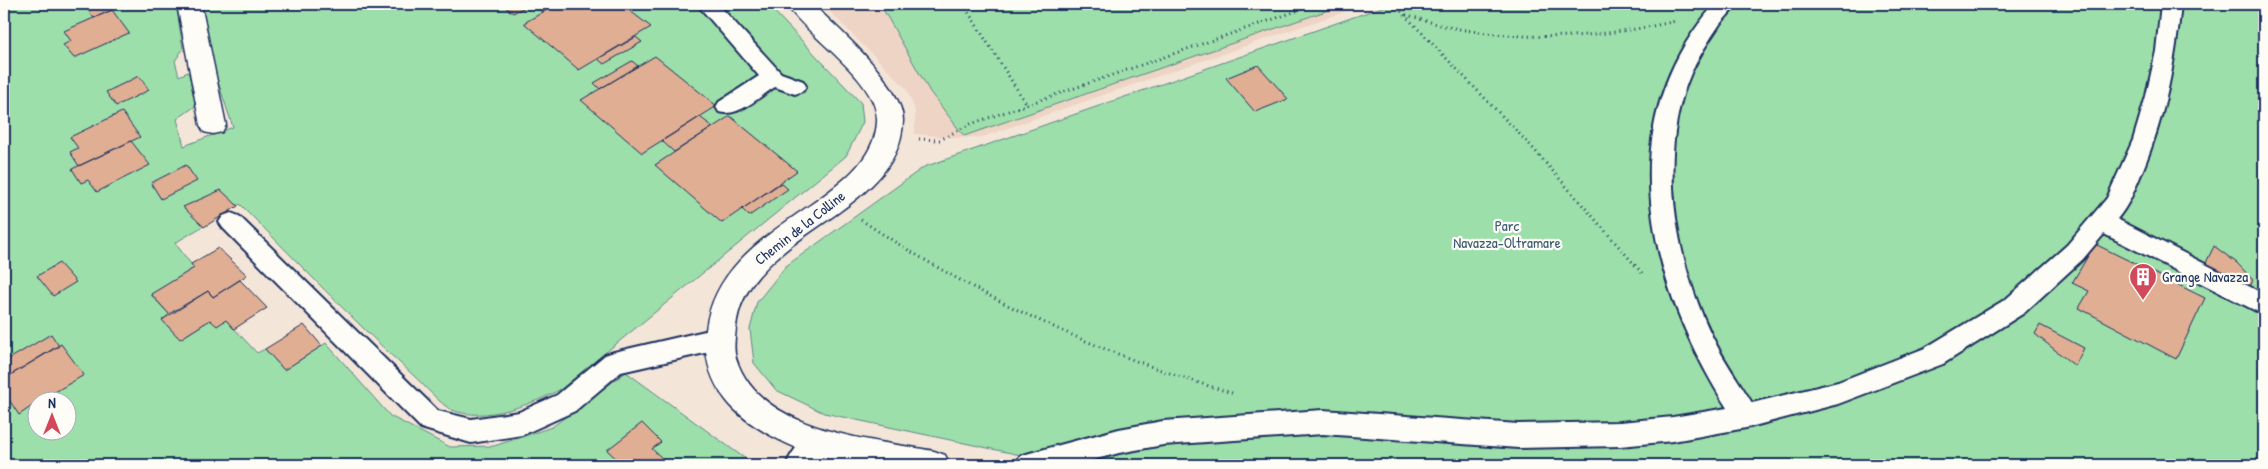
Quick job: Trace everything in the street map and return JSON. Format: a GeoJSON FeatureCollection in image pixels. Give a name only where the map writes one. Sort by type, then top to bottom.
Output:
{"type":"FeatureCollection","features":[{"type":"Feature","properties":{"kind":"street"},"geometry":{"type":"LineString","coordinates":[[190,4],[213,125]]}},
{"type":"Feature","properties":{"kind":"street","name":"Chemin de la Colline"},"geometry":{"type":"LineString","coordinates":[[798,4],[871,78],[887,106],[890,119],[888,137],[884,153],[855,186],[778,241],[754,262],[736,284],[720,322],[718,339],[724,373],[731,388],[741,401],[758,414],[782,427],[820,441],[934,465]]}},
{"type":"Feature","properties":{"kind":"lane"},"geometry":{"type":"LineString","coordinates":[[707,4],[773,78],[796,86]]}},
{"type":"Feature","properties":{"kind":"lane"},"geometry":{"type":"LineString","coordinates":[[1030,465],[1119,441],[1163,432],[1263,425],[1323,422],[1462,433],[1573,436],[1673,429],[1746,416],[1838,393],[1934,356],[2015,306],[2075,252],[2117,203],[2144,140],[2157,96],[2166,51],[2171,4]]}},
{"type":"Feature","properties":{"kind":"lane"},"geometry":{"type":"LineString","coordinates":[[1725,6],[1700,37],[1683,67],[1674,89],[1662,137],[1660,174],[1662,197],[1678,281],[1705,348],[1746,416]]}},
{"type":"Feature","properties":{"kind":"lane"},"geometry":{"type":"LineString","coordinates":[[727,107],[773,78]]}},
{"type":"Feature","properties":{"kind":"lane"},"geometry":{"type":"LineString","coordinates":[[231,222],[430,420],[472,431],[522,424],[566,402],[614,363],[718,339]]}},
{"type":"Feature","properties":{"kind":"lane"},"geometry":{"type":"LineString","coordinates":[[2101,222],[2264,305]]}},
{"type":"Feature","properties":{"kind":"lane"},"geometry":{"type":"LineString","coordinates":[[800,465],[820,441]]}},
{"type":"Feature","properties":{"kind":"path"},"geometry":{"type":"LineString","coordinates":[[964,4],[1027,105]]}},
{"type":"Feature","properties":{"kind":"path"},"geometry":{"type":"LineString","coordinates":[[888,137],[940,140],[968,126],[1317,4]]}},
{"type":"Feature","properties":{"kind":"path"},"geometry":{"type":"LineString","coordinates":[[1394,4],[1530,145],[1643,275]]}},
{"type":"Feature","properties":{"kind":"path"},"geometry":{"type":"LineString","coordinates":[[1404,15],[1451,28],[1488,34],[1568,37],[1624,32],[1725,6]]}},
{"type":"Feature","properties":{"kind":"path"},"geometry":{"type":"LineString","coordinates":[[834,201],[903,249],[1032,319],[1087,344],[1139,364],[1235,394]]}},
{"type":"Feature","properties":{"kind":"shaded area"},"geometry":{"type":"Polygon","coordinates":[[[841,4],[1367,4],[982,137],[958,138],[915,134],[915,110],[906,88],[831,13],[831,8],[841,4]]]}},
{"type":"Feature","properties":{"kind":"green space"},"geometry":{"type":"Polygon","coordinates":[[[4,4],[176,4],[183,49],[175,61],[179,76],[188,72],[197,105],[177,119],[184,146],[233,127],[215,73],[201,4],[767,4],[861,103],[863,122],[846,156],[561,389],[523,406],[493,413],[465,413],[452,410],[432,394],[369,334],[240,204],[175,243],[194,268],[151,295],[169,314],[162,320],[180,339],[210,320],[226,320],[257,353],[265,349],[284,370],[326,343],[390,416],[450,447],[494,446],[552,427],[626,372],[754,465],[4,465],[4,4]]]}},
{"type":"Feature","properties":{"kind":"green space"},"geometry":{"type":"Polygon","coordinates":[[[880,4],[1346,4],[964,136],[930,92],[880,4]]]}},
{"type":"Feature","properties":{"kind":"green space","name":"Parc Navazza-Oltramare"},"geometry":{"type":"Polygon","coordinates":[[[1391,4],[2264,4],[2264,465],[1067,465],[824,413],[776,390],[754,363],[750,329],[757,302],[786,266],[924,167],[1391,4]]]}},
{"type":"Feature","properties":{"kind":"building"},"geometry":{"type":"Polygon","coordinates":[[[83,4],[105,4],[112,10],[94,18],[83,4]]]}},
{"type":"Feature","properties":{"kind":"building"},"geometry":{"type":"Polygon","coordinates":[[[502,4],[531,4],[513,13],[502,4]]]}},
{"type":"Feature","properties":{"kind":"building"},"geometry":{"type":"Polygon","coordinates":[[[533,4],[557,4],[542,12],[533,4]]]}},
{"type":"Feature","properties":{"kind":"building"},"geometry":{"type":"Polygon","coordinates":[[[557,4],[621,4],[651,27],[579,70],[524,23],[557,4]]]}},
{"type":"Feature","properties":{"kind":"building"},"geometry":{"type":"Polygon","coordinates":[[[112,10],[129,33],[74,58],[63,45],[71,41],[64,31],[112,10]]]}},
{"type":"Feature","properties":{"kind":"building"},"geometry":{"type":"Polygon","coordinates":[[[636,37],[642,42],[604,64],[598,59],[636,37]]]}},
{"type":"Feature","properties":{"kind":"building"},"geometry":{"type":"Polygon","coordinates":[[[655,56],[717,106],[642,153],[581,100],[655,56]]]}},
{"type":"Feature","properties":{"kind":"building"},"geometry":{"type":"Polygon","coordinates":[[[632,61],[638,66],[600,89],[594,83],[632,61]]]}},
{"type":"Feature","properties":{"kind":"building"},"geometry":{"type":"Polygon","coordinates":[[[1258,65],[1288,99],[1255,112],[1226,78],[1258,65]]]}},
{"type":"Feature","properties":{"kind":"building"},"geometry":{"type":"Polygon","coordinates":[[[139,76],[149,90],[116,106],[106,92],[139,76]]]}},
{"type":"Feature","properties":{"kind":"building"},"geometry":{"type":"Polygon","coordinates":[[[122,112],[140,137],[79,166],[70,152],[78,148],[70,137],[122,112]]]}},
{"type":"Feature","properties":{"kind":"building"},"geometry":{"type":"Polygon","coordinates":[[[730,116],[797,171],[722,223],[655,165],[730,116]]]}},
{"type":"Feature","properties":{"kind":"building"},"geometry":{"type":"Polygon","coordinates":[[[700,117],[713,127],[674,152],[662,141],[700,117]]]}},
{"type":"Feature","properties":{"kind":"building"},"geometry":{"type":"Polygon","coordinates":[[[131,141],[150,165],[97,192],[88,180],[81,183],[72,169],[131,141]]]}},
{"type":"Feature","properties":{"kind":"building"},"geometry":{"type":"Polygon","coordinates":[[[186,165],[197,181],[161,199],[151,183],[186,165]]]}},
{"type":"Feature","properties":{"kind":"building"},"geometry":{"type":"Polygon","coordinates":[[[781,183],[788,189],[749,216],[742,209],[781,183]]]}},
{"type":"Feature","properties":{"kind":"building"},"geometry":{"type":"Polygon","coordinates":[[[221,190],[238,206],[204,227],[183,207],[221,190]]]}},
{"type":"Feature","properties":{"kind":"building","name":"Grange Navazza"},"geometry":{"type":"Polygon","coordinates":[[[2095,244],[2205,298],[2176,359],[2079,308],[2089,291],[2072,283],[2095,244]]]}},
{"type":"Feature","properties":{"kind":"building"},"geometry":{"type":"Polygon","coordinates":[[[2214,246],[2237,263],[2253,280],[2250,287],[2205,265],[2214,246]]]}},
{"type":"Feature","properties":{"kind":"building"},"geometry":{"type":"Polygon","coordinates":[[[218,248],[247,275],[213,297],[208,291],[169,314],[151,294],[194,268],[191,264],[218,248]]]}},
{"type":"Feature","properties":{"kind":"building"},"geometry":{"type":"Polygon","coordinates":[[[59,263],[76,282],[53,296],[37,276],[59,263]]]}},
{"type":"Feature","properties":{"kind":"building"},"geometry":{"type":"Polygon","coordinates":[[[240,280],[267,308],[234,329],[226,320],[217,326],[210,320],[180,339],[162,320],[208,291],[213,297],[240,280]]]}},
{"type":"Feature","properties":{"kind":"building"},"geometry":{"type":"Polygon","coordinates":[[[304,325],[322,346],[284,370],[265,349],[304,325]]]}},
{"type":"Feature","properties":{"kind":"building"},"geometry":{"type":"Polygon","coordinates":[[[2040,325],[2084,348],[2075,366],[2035,334],[2040,325]]]}},
{"type":"Feature","properties":{"kind":"building"},"geometry":{"type":"Polygon","coordinates":[[[51,334],[59,346],[4,379],[4,362],[51,334]]]}},
{"type":"Feature","properties":{"kind":"building"},"geometry":{"type":"Polygon","coordinates":[[[61,344],[84,375],[55,392],[28,392],[28,409],[19,415],[4,392],[4,379],[61,344]]]}},
{"type":"Feature","properties":{"kind":"building"},"geometry":{"type":"Polygon","coordinates":[[[642,423],[661,442],[652,449],[662,458],[654,465],[623,465],[607,450],[642,423]]]}},
{"type":"Feature","properties":{"kind":"place","name":"Grange Navazza"},"geometry":{"type":"Point","coordinates":[2143,301]}}]}
